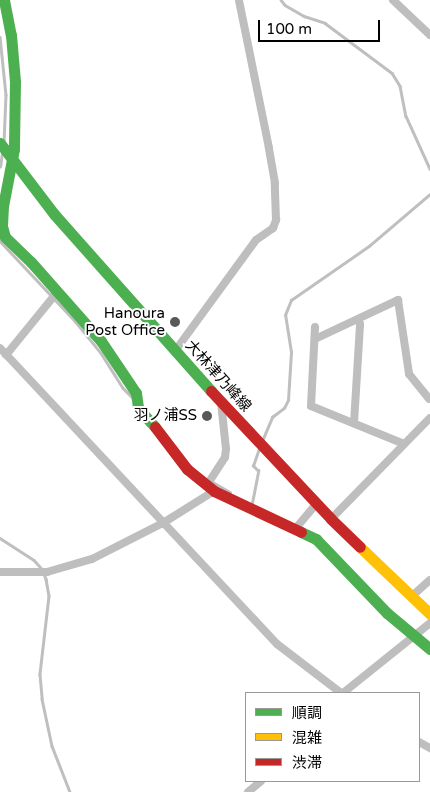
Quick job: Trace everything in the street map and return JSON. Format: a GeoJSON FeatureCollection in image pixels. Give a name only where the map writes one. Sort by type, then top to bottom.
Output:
{"type":"FeatureCollection","features":[{"type":"Feature","properties":{"kind":"street"},"geometry":{"type":"LineString","coordinates":[[4,0],[11,35],[15,82],[14,149],[6,151],[3,206],[5,237],[54,296],[102,341],[136,400],[180,461],[211,488],[316,539],[328,549],[380,606],[418,634],[430,649]]}},
{"type":"Feature","properties":{"kind":"street"},"geometry":{"type":"LineString","coordinates":[[175,351],[256,240],[273,228],[276,220],[275,184],[269,148],[239,0]]}},
{"type":"Feature","properties":{"kind":"street"},"geometry":{"type":"LineString","coordinates":[[393,0],[430,35]]}},
{"type":"Feature","properties":{"kind":"street","name":"大林津乃峰線"},"geometry":{"type":"LineString","coordinates":[[6,151],[54,214],[220,402],[332,519],[430,614]]}},
{"type":"Feature","properties":{"kind":"street"},"geometry":{"type":"LineString","coordinates":[[6,354],[54,296]]}},
{"type":"Feature","properties":{"kind":"street"},"geometry":{"type":"LineString","coordinates":[[315,339],[398,300],[409,374],[430,399]]}},
{"type":"Feature","properties":{"kind":"street"},"geometry":{"type":"LineString","coordinates":[[354,423],[360,324],[358,319]]}},
{"type":"Feature","properties":{"kind":"street"},"geometry":{"type":"LineString","coordinates":[[315,327],[311,406],[404,444]]}},
{"type":"Feature","properties":{"kind":"street"},"geometry":{"type":"LineString","coordinates":[[0,348],[277,644],[341,692]]}},
{"type":"Feature","properties":{"kind":"street"},"geometry":{"type":"LineString","coordinates":[[0,572],[47,572],[92,559],[163,522],[211,488],[225,457],[226,449],[220,402]]}},
{"type":"Feature","properties":{"kind":"street"},"geometry":{"type":"LineString","coordinates":[[332,519],[430,418]]}},
{"type":"Feature","properties":{"kind":"street"},"geometry":{"type":"LineString","coordinates":[[296,528],[317,503]]}},
{"type":"Feature","properties":{"kind":"street"},"geometry":{"type":"LineString","coordinates":[[411,597],[430,580]]}},
{"type":"Feature","properties":{"kind":"street"},"geometry":{"type":"LineString","coordinates":[[343,692],[430,623]]}},
{"type":"Feature","properties":{"kind":"street"},"geometry":{"type":"LineString","coordinates":[[248,792],[260,782]]}},
{"type":"Feature","properties":{"kind":"waterway"},"geometry":{"type":"LineString","coordinates":[[281,0],[285,5],[304,16],[325,23],[392,73],[400,86],[406,116],[430,169]]}},
{"type":"Feature","properties":{"kind":"waterway"},"geometry":{"type":"LineString","coordinates":[[0,37],[6,95],[4,143]]}},
{"type":"Feature","properties":{"kind":"waterway"},"geometry":{"type":"LineString","coordinates":[[0,167],[2,153]]}},
{"type":"Feature","properties":{"kind":"waterway"},"geometry":{"type":"LineString","coordinates":[[262,441],[272,417],[284,408],[288,400],[291,352],[285,315],[291,300],[369,246],[430,194]]}},
{"type":"Feature","properties":{"kind":"waterway"},"geometry":{"type":"LineString","coordinates":[[0,241],[75,321],[101,353],[123,388],[133,398]]}},
{"type":"Feature","properties":{"kind":"waterway"},"geometry":{"type":"LineString","coordinates":[[252,503],[258,471],[253,466],[259,449]]}},
{"type":"Feature","properties":{"kind":"waterway"},"geometry":{"type":"LineString","coordinates":[[211,481],[230,492]]}},
{"type":"Feature","properties":{"kind":"waterway"},"geometry":{"type":"LineString","coordinates":[[0,538],[34,560],[42,569],[46,579],[49,596],[40,674],[42,699],[52,746],[70,792]]}},
{"type":"Feature","properties":{"kind":"traffic: fast"},"geometry":{"type":"LineString","coordinates":[[4,0],[11,35],[15,82],[14,149],[3,206],[2,226],[5,237],[31,262],[101,341],[136,393],[138,408],[155,427]]}},
{"type":"Feature","properties":{"kind":"traffic: fast"},"geometry":{"type":"LineString","coordinates":[[0,143],[54,214],[211,391]]}},
{"type":"Feature","properties":{"kind":"traffic: fast"},"geometry":{"type":"LineString","coordinates":[[301,532],[316,539],[387,613],[430,649]]}},
{"type":"Feature","properties":{"kind":"traffic: slow"},"geometry":{"type":"LineString","coordinates":[[360,547],[430,614]]}},
{"type":"Feature","properties":{"kind":"traffic: jam"},"geometry":{"type":"LineString","coordinates":[[211,391],[331,519],[360,547]]}},
{"type":"Feature","properties":{"kind":"traffic: jam"},"geometry":{"type":"LineString","coordinates":[[155,427],[187,469],[214,491],[301,532]]}},
{"type":"Feature","properties":{"kind":"place","name":"Hanoura Post Office"},"geometry":{"type":"Point","coordinates":[175,322]}},
{"type":"Feature","properties":{"kind":"place","name":"羽ノ浦SS"},"geometry":{"type":"Point","coordinates":[207,416]}}]}
